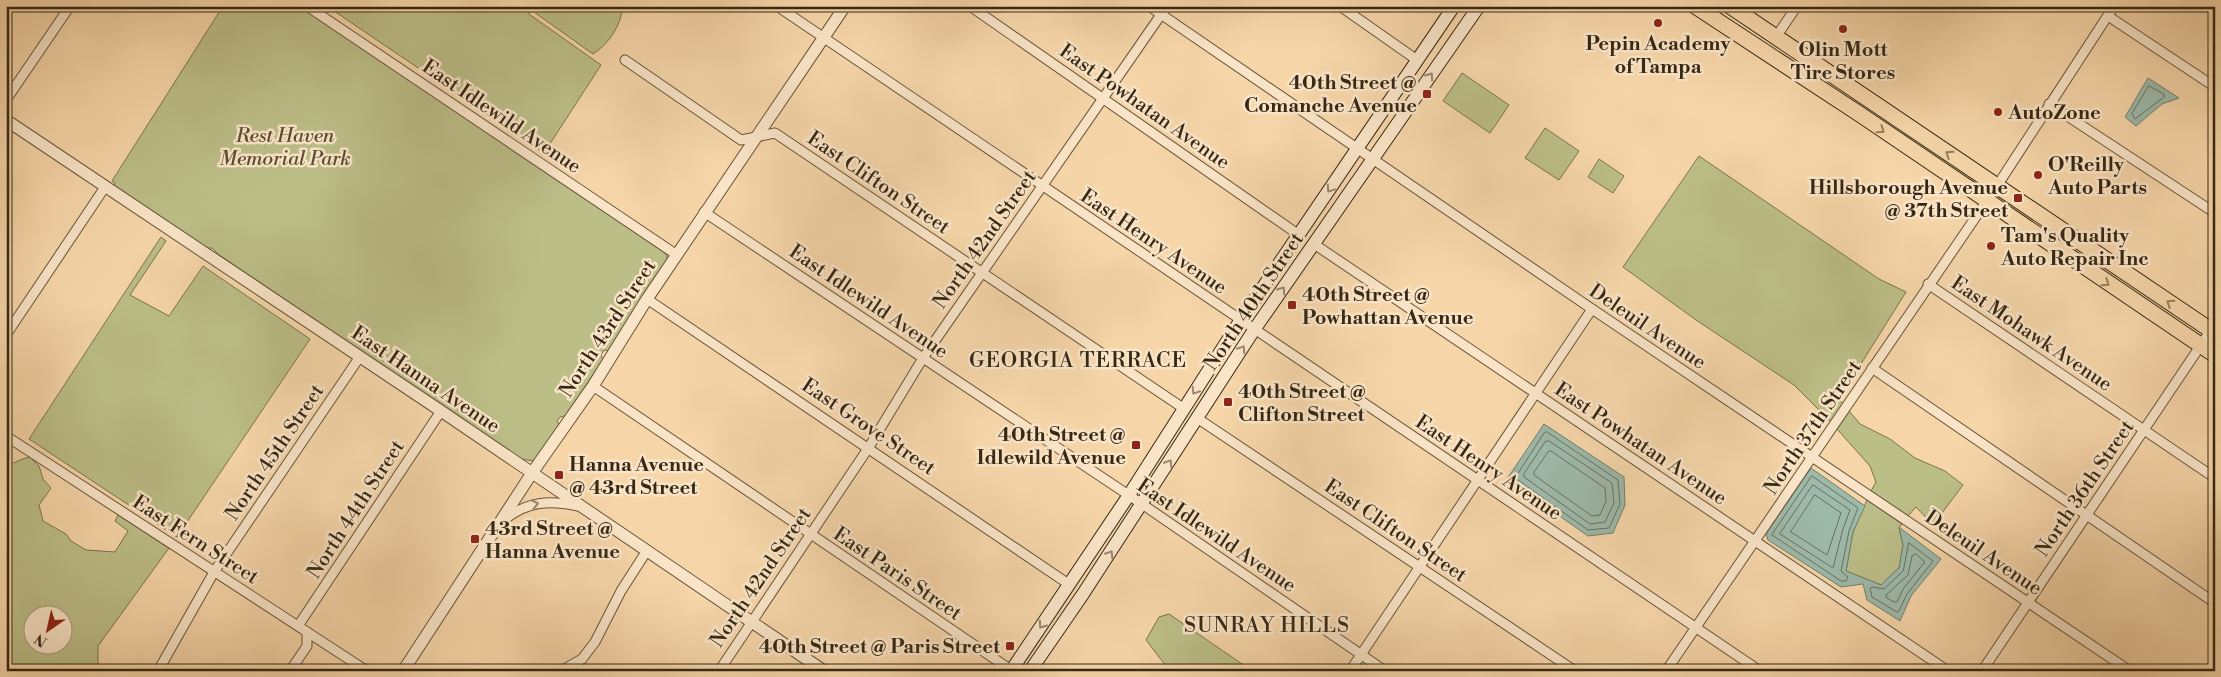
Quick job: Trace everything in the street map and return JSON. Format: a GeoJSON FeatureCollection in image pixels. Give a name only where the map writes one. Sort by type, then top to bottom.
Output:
{"type":"FeatureCollection","features":[{"type":"Feature","properties":{"kind":"main road","name":"North 40th Street"},"geometry":{"type":"LineString","coordinates":[[1011,671],[1129,496],[1183,408],[1240,321],[1454,6]]}},
{"type":"Feature","properties":{"kind":"main road","name":"North 40th Street"},"geometry":{"type":"LineString","coordinates":[[1030,671],[1142,504],[1254,330],[1479,6]]}},
{"type":"Feature","properties":{"kind":"main road"},"geometry":{"type":"LineString","coordinates":[[1695,6],[2215,355]]}},
{"type":"Feature","properties":{"kind":"main road"},"geometry":{"type":"LineString","coordinates":[[1730,6],[2213,329]]}},
{"type":"Feature","properties":{"kind":"main road"},"geometry":{"type":"LineString","coordinates":[[1735,33],[1755,38],[1776,37]]}},
{"type":"Feature","properties":{"kind":"main road"},"geometry":{"type":"LineString","coordinates":[[1848,107],[1863,107],[1872,102]]}},
{"type":"Feature","properties":{"kind":"main road"},"geometry":{"type":"LineString","coordinates":[[1950,176],[1963,176],[1977,184],[1997,186]]}},
{"type":"Feature","properties":{"kind":"main road"},"geometry":{"type":"LineString","coordinates":[[1986,202],[2007,202],[2030,208]]}},
{"type":"Feature","properties":{"kind":"street"},"geometry":{"type":"LineString","coordinates":[[6,100],[70,6]]}},
{"type":"Feature","properties":{"kind":"street","name":"East Idlewild Avenue"},"geometry":{"type":"LineString","coordinates":[[307,6],[677,255]]}},
{"type":"Feature","properties":{"kind":"street","name":"East Henry Avenue"},"geometry":{"type":"LineString","coordinates":[[777,6],[1760,671]]}},
{"type":"Feature","properties":{"kind":"street","name":"North 43rd Street"},"geometry":{"type":"LineString","coordinates":[[403,671],[532,473],[593,386],[704,212],[845,6]]}},
{"type":"Feature","properties":{"kind":"street","name":"East Powhatan Avenue"},"geometry":{"type":"LineString","coordinates":[[970,6],[1299,234]]}},
{"type":"Feature","properties":{"kind":"street","name":"Deleuil Avenue"},"geometry":{"type":"LineString","coordinates":[[1149,6],[1592,309],[2130,671]]}},
{"type":"Feature","properties":{"kind":"street","name":"North 42nd Street"},"geometry":{"type":"LineString","coordinates":[[719,671],[868,447],[923,358],[1167,6]]}},
{"type":"Feature","properties":{"kind":"street"},"geometry":{"type":"LineString","coordinates":[[1340,6],[1417,60]]}},
{"type":"Feature","properties":{"kind":"street"},"geometry":{"type":"LineString","coordinates":[[1776,37],[1797,6]]}},
{"type":"Feature","properties":{"kind":"street"},"geometry":{"type":"LineString","coordinates":[[1997,186],[2114,6]]}},
{"type":"Feature","properties":{"kind":"street"},"geometry":{"type":"LineString","coordinates":[[2108,16],[2215,87]]}},
{"type":"Feature","properties":{"kind":"street","name":"East Clifton Street"},"geometry":{"type":"LineString","coordinates":[[625,60],[742,140],[756,135],[775,133],[1183,408]]}},
{"type":"Feature","properties":{"kind":"street"},"geometry":{"type":"LineString","coordinates":[[2049,104],[2215,213]]}},
{"type":"Feature","properties":{"kind":"street","name":"East Hanna Avenue"},"geometry":{"type":"LineString","coordinates":[[6,120],[359,358],[441,411],[646,552],[824,671]]}},
{"type":"Feature","properties":{"kind":"street"},"geometry":{"type":"LineString","coordinates":[[6,335],[105,187]]}},
{"type":"Feature","properties":{"kind":"street","name":"North 37th Street"},"geometry":{"type":"LineString","coordinates":[[1666,671],[1928,284],[1986,202]]}},
{"type":"Feature","properties":{"kind":"street","name":"East Idlewild Avenue"},"geometry":{"type":"LineString","coordinates":[[704,212],[1142,504],[1386,671]]}},
{"type":"Feature","properties":{"kind":"street","name":"East Powhatan Avenue"},"geometry":{"type":"LineString","coordinates":[[1314,244],[1948,671]]}},
{"type":"Feature","properties":{"kind":"street","name":"East Mohawk Avenue"},"geometry":{"type":"LineString","coordinates":[[1928,284],[2215,478]]}},
{"type":"Feature","properties":{"kind":"street","name":"East Grove Street"},"geometry":{"type":"LineString","coordinates":[[647,299],[1070,585]]}},
{"type":"Feature","properties":{"kind":"street"},"geometry":{"type":"LineString","coordinates":[[1350,671],[1592,309]]}},
{"type":"Feature","properties":{"kind":"street","name":"North 36th Street"},"geometry":{"type":"LineString","coordinates":[[1982,671],[2213,329]]}},
{"type":"Feature","properties":{"kind":"street","name":"North 45th Street"},"geometry":{"type":"LineString","coordinates":[[158,671],[214,572],[359,358]]}},
{"type":"Feature","properties":{"kind":"street"},"geometry":{"type":"LineString","coordinates":[[1872,368],[2215,603]]}},
{"type":"Feature","properties":{"kind":"street","name":"East Paris Street"},"geometry":{"type":"LineString","coordinates":[[593,386],[1011,671]]}},
{"type":"Feature","properties":{"kind":"street","name":"North 44th Street"},"geometry":{"type":"LineString","coordinates":[[298,626],[441,411]]}},
{"type":"Feature","properties":{"kind":"street","name":"East Clifton Street"},"geometry":{"type":"LineString","coordinates":[[1197,418],[1574,671]]}},
{"type":"Feature","properties":{"kind":"street","name":"East Fern Street"},"geometry":{"type":"LineString","coordinates":[[6,436],[367,671]]}},
{"type":"Feature","properties":{"kind":"street"},"geometry":{"type":"LineString","coordinates":[[496,527],[513,513],[529,504],[560,502],[580,506]]}},
{"type":"Feature","properties":{"kind":"street"},"geometry":{"type":"LineString","coordinates":[[561,671],[582,659],[595,642],[621,591],[646,552]]}},
{"type":"Feature","properties":{"kind":"street"},"geometry":{"type":"LineString","coordinates":[[290,671],[306,646],[307,632]]}},
{"type":"Feature","properties":{"kind":"green space","name":"Rest Haven Memorial Park"},"geometry":{"type":"Polygon","coordinates":[[[223,6],[300,6],[664,252],[667,256],[666,264],[610,351],[604,350],[601,355],[603,360],[565,416],[560,417],[557,421],[559,425],[534,461],[521,459],[218,254],[212,248],[206,248],[114,186],[115,183],[112,181],[223,6]]]}},
{"type":"Feature","properties":{"kind":"green space"},"geometry":{"type":"Polygon","coordinates":[[[332,6],[533,6],[529,14],[601,65],[544,153],[331,9],[332,6]]]}},
{"type":"Feature","properties":{"kind":"green space"},"geometry":{"type":"Polygon","coordinates":[[[538,6],[623,6],[617,27],[604,45],[593,54],[534,12],[538,6]]]}},
{"type":"Feature","properties":{"kind":"green space"},"geometry":{"type":"Polygon","coordinates":[[[1462,73],[1509,105],[1490,133],[1443,101],[1462,73]]]}},
{"type":"Feature","properties":{"kind":"green space"},"geometry":{"type":"Polygon","coordinates":[[[1545,128],[1579,151],[1559,180],[1525,158],[1545,128]]]}},
{"type":"Feature","properties":{"kind":"green space"},"geometry":{"type":"Polygon","coordinates":[[[1699,156],[1879,279],[1906,292],[1839,399],[1843,404],[1831,422],[1794,385],[1696,320],[1623,267],[1699,156]]]}},
{"type":"Feature","properties":{"kind":"green space"},"geometry":{"type":"Polygon","coordinates":[[[1599,159],[1624,176],[1613,193],[1588,177],[1599,159]]]}},
{"type":"Feature","properties":{"kind":"green space"},"geometry":{"type":"Polygon","coordinates":[[[161,237],[166,241],[130,295],[169,316],[203,266],[310,339],[177,537],[29,439],[161,237]]]}},
{"type":"Feature","properties":{"kind":"green space"},"geometry":{"type":"Polygon","coordinates":[[[1849,411],[1860,424],[1890,439],[1915,458],[1945,471],[1963,485],[1933,525],[1916,507],[1908,516],[1871,491],[1876,482],[1870,466],[1837,429],[1849,411]]]}},
{"type":"Feature","properties":{"kind":"green space"},"geometry":{"type":"Polygon","coordinates":[[[30,457],[39,466],[43,479],[51,488],[39,505],[43,521],[66,534],[71,541],[86,550],[115,552],[128,531],[115,521],[118,515],[169,548],[98,646],[98,671],[6,671],[6,465],[30,457]]]}},
{"type":"Feature","properties":{"kind":"green space"},"geometry":{"type":"Polygon","coordinates":[[[1867,500],[1902,524],[1899,528],[1903,545],[1899,568],[1881,585],[1846,571],[1853,532],[1867,500]]]}},
{"type":"Feature","properties":{"kind":"green space"},"geometry":{"type":"Polygon","coordinates":[[[1169,614],[1250,671],[1166,671],[1166,666],[1146,640],[1159,617],[1169,614]]]}},
{"type":"Feature","properties":{"kind":"water"},"geometry":{"type":"Polygon","coordinates":[[[2148,78],[2179,98],[2162,104],[2136,126],[2125,117],[2148,78]]]}},
{"type":"Feature","properties":{"kind":"water"},"geometry":{"type":"Polygon","coordinates":[[[1544,424],[1624,477],[1625,505],[1613,533],[1588,536],[1507,479],[1544,424]]]}},
{"type":"Feature","properties":{"kind":"water"},"geometry":{"type":"Polygon","coordinates":[[[1811,468],[1865,506],[1853,532],[1846,571],[1881,585],[1899,568],[1903,545],[1899,527],[1941,559],[1911,596],[1900,621],[1867,600],[1863,584],[1841,587],[1768,540],[1766,534],[1811,468]]]}},
{"type":"Feature","properties":{"kind":"place","name":"Pepin Academy of Tampa"},"geometry":{"type":"Point","coordinates":[1658,23]}},
{"type":"Feature","properties":{"kind":"place","name":"Olin Mott Tire Stores"},"geometry":{"type":"Point","coordinates":[1843,29]}},
{"type":"Feature","properties":{"kind":"place","name":"40th Street @ Comanche Avenue"},"geometry":{"type":"Point","coordinates":[1427,94]}},
{"type":"Feature","properties":{"kind":"place","name":"AutoZone"},"geometry":{"type":"Point","coordinates":[1998,112]}},
{"type":"Feature","properties":{"kind":"place","name":"O'Reilly Auto Parts"},"geometry":{"type":"Point","coordinates":[2038,175]}},
{"type":"Feature","properties":{"kind":"place","name":"Hillsborough Avenue @ 37th Street"},"geometry":{"type":"Point","coordinates":[2018,198]}},
{"type":"Feature","properties":{"kind":"place","name":"Tam's Quality Auto Repair Inc"},"geometry":{"type":"Point","coordinates":[1991,246]}},
{"type":"Feature","properties":{"kind":"place","name":"40th Street @ Powhattan Avenue"},"geometry":{"type":"Point","coordinates":[1292,305]}},
{"type":"Feature","properties":{"kind":"place","name":"40th Street @ Clifton Street"},"geometry":{"type":"Point","coordinates":[1228,402]}},
{"type":"Feature","properties":{"kind":"place","name":"40th Street @ Idlewild Avenue"},"geometry":{"type":"Point","coordinates":[1136,445]}},
{"type":"Feature","properties":{"kind":"place","name":"Hanna Avenue @ 43rd Street"},"geometry":{"type":"Point","coordinates":[559,475]}},
{"type":"Feature","properties":{"kind":"place","name":"43rd Street @ Hanna Avenue"},"geometry":{"type":"Point","coordinates":[475,539]}},
{"type":"Feature","properties":{"kind":"place","name":"40th Street @ Paris Street"},"geometry":{"type":"Point","coordinates":[1010,646]}},
{"type":"Feature","properties":{"kind":"district","name":"GEORGIA TERRACE"},"geometry":{"type":"Point","coordinates":[1078,360]}},
{"type":"Feature","properties":{"kind":"district","name":"SUNRAY HILLS"},"geometry":{"type":"Point","coordinates":[1267,625]}}]}
